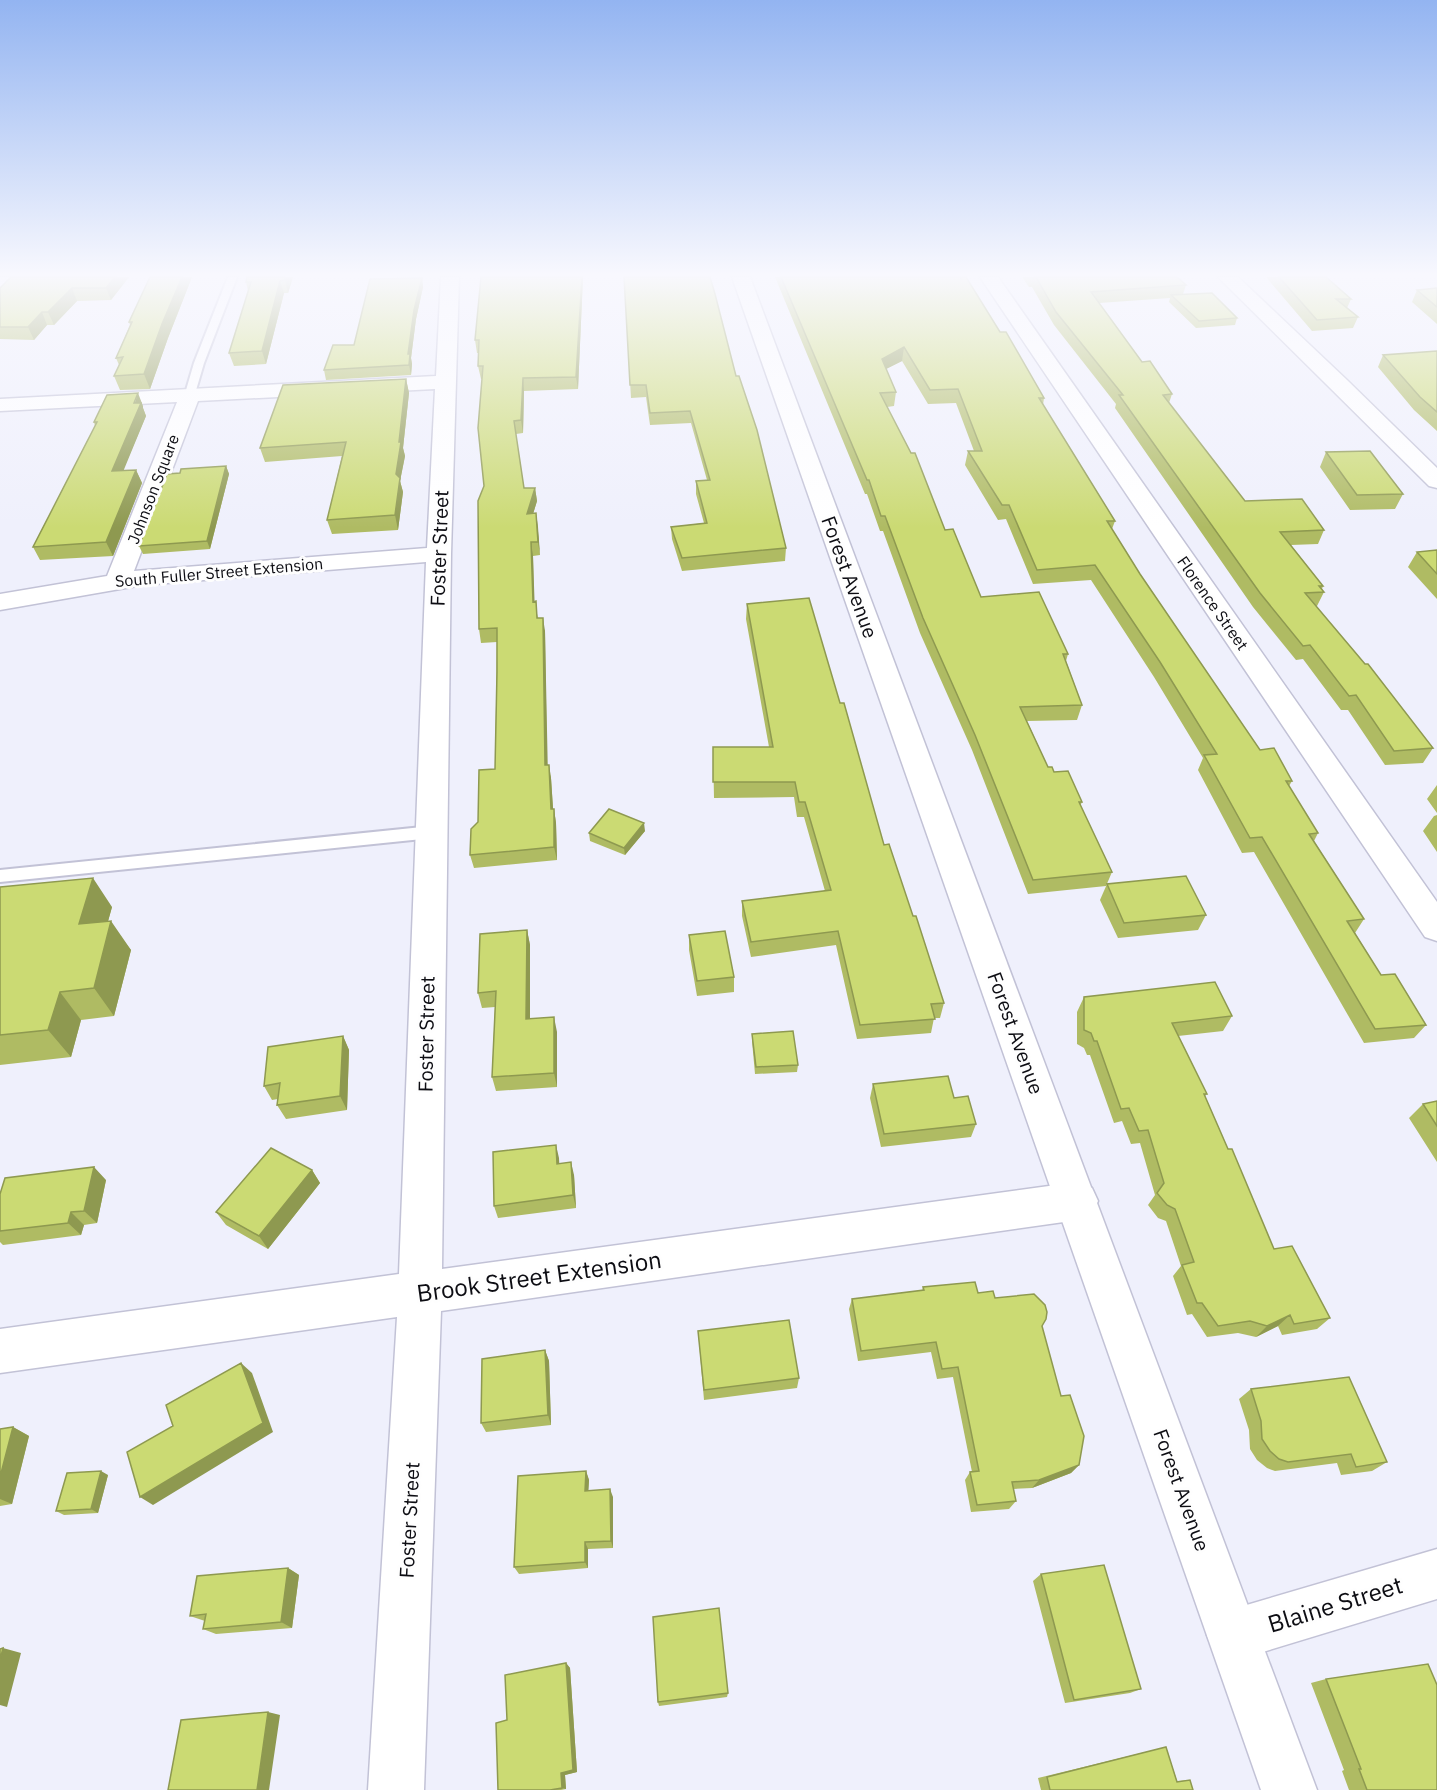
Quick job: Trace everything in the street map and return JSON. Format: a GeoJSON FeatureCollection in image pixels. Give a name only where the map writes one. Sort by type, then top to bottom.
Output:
{"type":"FeatureCollection","features":[{"type":"Feature","properties":{"kind":"street","name":"Foster Street"},"geometry":{"type":"LineString","coordinates":[[396,1790],[420,1293],[439,554],[447,361]]}},
{"type":"Feature","properties":{"kind":"street","name":"Forest Avenue"},"geometry":{"type":"LineString","coordinates":[[771,361],[1078,1201],[1289,1790]]}},
{"type":"Feature","properties":{"kind":"street","name":"Florence Street"},"geometry":{"type":"LineString","coordinates":[[1046,361],[1437,928]]}},
{"type":"Feature","properties":{"kind":"street"},"geometry":{"type":"LineString","coordinates":[[1315,361],[1437,481]]}},
{"type":"Feature","properties":{"kind":"street"},"geometry":{"type":"LineString","coordinates":[[0,405],[446,382]]}},
{"type":"Feature","properties":{"kind":"street","name":"Johnson Square"},"geometry":{"type":"LineString","coordinates":[[118,580],[189,397]]}},
{"type":"Feature","properties":{"kind":"street","name":"South Fuller Street Extension"},"geometry":{"type":"LineString","coordinates":[[0,602],[118,580],[439,554]]}},
{"type":"Feature","properties":{"kind":"street","name":"Brook Street Extension"},"geometry":{"type":"LineString","coordinates":[[0,1351],[1078,1201]]}},
{"type":"Feature","properties":{"kind":"street","name":"Blaine Street"},"geometry":{"type":"LineString","coordinates":[[1233,1635],[1437,1574]]}},
{"type":"Feature","properties":{"kind":"lane"},"geometry":{"type":"LineString","coordinates":[[189,397],[200,361]]}},
{"type":"Feature","properties":{"kind":"lane"},"geometry":{"type":"LineString","coordinates":[[0,876],[432,832]]}},
{"type":"Feature","properties":{"kind":"building"},"geometry":{"type":"Polygon","coordinates":[[[121,361],[149,361],[144,374],[114,376],[121,361]]]}},
{"type":"Feature","properties":{"kind":"building"},"geometry":{"type":"Polygon","coordinates":[[[327,361],[409,361],[409,365],[324,370],[327,361]]]}},
{"type":"Feature","properties":{"kind":"building"},"geometry":{"type":"Polygon","coordinates":[[[478,361],[577,361],[576,377],[523,378],[521,420],[514,421],[524,488],[535,488],[527,514],[536,513],[538,542],[531,542],[533,602],[536,601],[537,618],[543,618],[545,765],[549,765],[551,809],[554,809],[554,847],[470,855],[471,829],[478,822],[479,770],[495,769],[497,672],[497,628],[479,629],[478,501],[484,486],[478,428],[483,366],[478,366],[478,361]]]}},
{"type":"Feature","properties":{"kind":"building"},"geometry":{"type":"Polygon","coordinates":[[[629,361],[732,361],[757,430],[786,548],[682,558],[671,527],[707,523],[696,481],[710,480],[690,411],[650,413],[646,385],[630,385],[629,361]]]}},
{"type":"Feature","properties":{"kind":"building"},"geometry":{"type":"Polygon","coordinates":[[[816,361],[883,361],[896,392],[880,393],[911,453],[915,453],[945,530],[953,529],[981,597],[1039,592],[1068,654],[1063,654],[1082,705],[1020,707],[1048,767],[1052,767],[1054,772],[1068,771],[1082,802],[1079,802],[1112,872],[1033,880],[975,735],[923,618],[885,516],[881,516],[869,480],[867,480],[816,361]]]}},
{"type":"Feature","properties":{"kind":"building"},"geometry":{"type":"Polygon","coordinates":[[[912,361],[1022,361],[1044,398],[1039,398],[1115,521],[1107,521],[1140,574],[1260,750],[1274,748],[1292,781],[1286,781],[1318,833],[1309,834],[1364,919],[1347,921],[1381,975],[1395,974],[1426,1025],[1375,1029],[1262,837],[1250,838],[1204,755],[1217,754],[1160,662],[1095,565],[1037,570],[1009,505],[1002,505],[968,451],[982,451],[958,389],[930,390],[912,361]]]}},
{"type":"Feature","properties":{"kind":"building"},"geometry":{"type":"Polygon","coordinates":[[[1095,361],[1150,361],[1172,394],[1163,395],[1245,501],[1302,499],[1324,530],[1280,532],[1323,586],[1319,586],[1324,592],[1305,593],[1365,664],[1368,664],[1433,748],[1394,751],[1356,695],[1349,696],[1310,645],[1303,646],[1260,593],[1119,395],[1123,395],[1095,361]]]}},
{"type":"Feature","properties":{"kind":"building"},"geometry":{"type":"Polygon","coordinates":[[[1388,361],[1437,361],[1437,412],[1420,397],[1388,361]]]}},
{"type":"Feature","properties":{"kind":"building"},"geometry":{"type":"Polygon","coordinates":[[[406,379],[396,474],[400,478],[395,515],[327,520],[346,442],[260,448],[283,385],[406,379]]]}},
{"type":"Feature","properties":{"kind":"building"},"geometry":{"type":"Polygon","coordinates":[[[138,393],[134,403],[141,403],[112,471],[136,470],[106,542],[33,547],[97,422],[94,422],[107,395],[138,393]]]}},
{"type":"Feature","properties":{"kind":"building"},"geometry":{"type":"Polygon","coordinates":[[[1370,451],[1403,494],[1357,495],[1326,452],[1370,451]]]}},
{"type":"Feature","properties":{"kind":"building"},"geometry":{"type":"Polygon","coordinates":[[[226,466],[207,541],[139,546],[167,474],[180,473],[181,469],[226,466]]]}},
{"type":"Feature","properties":{"kind":"building"},"geometry":{"type":"Polygon","coordinates":[[[1437,550],[1437,574],[1417,552],[1437,550]]]}},
{"type":"Feature","properties":{"kind":"building"},"geometry":{"type":"Polygon","coordinates":[[[809,598],[840,703],[844,703],[884,845],[889,844],[913,916],[916,916],[944,1003],[931,1004],[935,1019],[860,1025],[838,931],[751,942],[742,901],[831,890],[805,802],[799,802],[795,782],[713,782],[713,747],[773,747],[747,604],[809,598]]]}},
{"type":"Feature","properties":{"kind":"building"},"geometry":{"type":"Polygon","coordinates":[[[609,809],[644,823],[624,848],[589,833],[609,809]]]}},
{"type":"Feature","properties":{"kind":"building"},"geometry":{"type":"Polygon","coordinates":[[[1186,876],[1206,915],[1124,923],[1107,884],[1186,876]]]}},
{"type":"Feature","properties":{"kind":"building"},"geometry":{"type":"Polygon","coordinates":[[[93,878],[79,924],[111,921],[94,988],[60,992],[48,1030],[0,1035],[0,887],[93,878]]]}},
{"type":"Feature","properties":{"kind":"building"},"geometry":{"type":"Polygon","coordinates":[[[527,930],[526,1019],[554,1017],[554,1073],[492,1077],[496,991],[478,993],[480,934],[527,930]]]}},
{"type":"Feature","properties":{"kind":"building"},"geometry":{"type":"Polygon","coordinates":[[[725,931],[734,977],[697,981],[689,935],[725,931]]]}},
{"type":"Feature","properties":{"kind":"building"},"geometry":{"type":"Polygon","coordinates":[[[1215,982],[1232,1016],[1172,1023],[1207,1094],[1204,1094],[1228,1149],[1232,1149],[1274,1249],[1292,1246],[1330,1318],[1294,1324],[1290,1315],[1267,1326],[1250,1321],[1218,1326],[1202,1303],[1197,1303],[1182,1265],[1194,1262],[1175,1209],[1167,1205],[1157,1193],[1164,1183],[1148,1130],[1139,1131],[1129,1108],[1121,1109],[1097,1041],[1094,1041],[1091,1033],[1084,1030],[1084,997],[1215,982]]]}},
{"type":"Feature","properties":{"kind":"building"},"geometry":{"type":"Polygon","coordinates":[[[793,1031],[798,1065],[756,1067],[752,1034],[793,1031]]]}},
{"type":"Feature","properties":{"kind":"building"},"geometry":{"type":"Polygon","coordinates":[[[343,1036],[340,1096],[277,1105],[280,1083],[264,1086],[268,1047],[343,1036]]]}},
{"type":"Feature","properties":{"kind":"building"},"geometry":{"type":"Polygon","coordinates":[[[948,1076],[954,1098],[968,1096],[976,1124],[884,1134],[873,1084],[948,1076]]]}},
{"type":"Feature","properties":{"kind":"building"},"geometry":{"type":"Polygon","coordinates":[[[1437,1101],[1437,1126],[1423,1104],[1437,1101]]]}},
{"type":"Feature","properties":{"kind":"building"},"geometry":{"type":"Polygon","coordinates":[[[556,1145],[557,1164],[571,1162],[573,1195],[494,1206],[493,1152],[556,1145]]]}},
{"type":"Feature","properties":{"kind":"building"},"geometry":{"type":"Polygon","coordinates":[[[271,1148],[312,1170],[259,1236],[216,1212],[271,1148]]]}},
{"type":"Feature","properties":{"kind":"building"},"geometry":{"type":"Polygon","coordinates":[[[94,1167],[84,1211],[71,1212],[68,1223],[0,1231],[0,1194],[5,1178],[94,1167]]]}},
{"type":"Feature","properties":{"kind":"building"},"geometry":{"type":"Polygon","coordinates":[[[975,1282],[978,1293],[993,1291],[995,1298],[1034,1294],[1045,1305],[1046,1319],[1042,1326],[1061,1396],[1070,1395],[1084,1436],[1079,1465],[1039,1480],[1012,1482],[1016,1501],[977,1505],[970,1472],[979,1471],[958,1367],[942,1369],[936,1342],[861,1351],[852,1299],[924,1290],[923,1287],[975,1282]]]}},
{"type":"Feature","properties":{"kind":"building"},"geometry":{"type":"Polygon","coordinates":[[[789,1320],[799,1378],[704,1390],[698,1331],[789,1320]]]}},
{"type":"Feature","properties":{"kind":"building"},"geometry":{"type":"Polygon","coordinates":[[[545,1350],[548,1415],[481,1423],[482,1359],[545,1350]]]}},
{"type":"Feature","properties":{"kind":"building"},"geometry":{"type":"Polygon","coordinates":[[[241,1363],[263,1423],[140,1497],[127,1452],[173,1426],[166,1405],[241,1363]]]}},
{"type":"Feature","properties":{"kind":"building"},"geometry":{"type":"Polygon","coordinates":[[[1349,1377],[1387,1462],[1356,1467],[1351,1454],[1288,1462],[1279,1459],[1270,1451],[1262,1439],[1261,1421],[1251,1389],[1349,1377]]]}},
{"type":"Feature","properties":{"kind":"building"},"geometry":{"type":"Polygon","coordinates":[[[13,1427],[0,1477],[0,1429],[13,1427]]]}},
{"type":"Feature","properties":{"kind":"building"},"geometry":{"type":"Polygon","coordinates":[[[101,1471],[91,1509],[56,1511],[67,1473],[101,1471]]]}},
{"type":"Feature","properties":{"kind":"building"},"geometry":{"type":"Polygon","coordinates":[[[586,1471],[585,1491],[610,1489],[611,1541],[585,1542],[585,1562],[514,1567],[518,1476],[586,1471]]]}},
{"type":"Feature","properties":{"kind":"building"},"geometry":{"type":"Polygon","coordinates":[[[1104,1565],[1141,1689],[1074,1700],[1041,1574],[1104,1565]]]}},
{"type":"Feature","properties":{"kind":"building"},"geometry":{"type":"Polygon","coordinates":[[[288,1568],[281,1622],[203,1629],[206,1614],[190,1616],[197,1576],[288,1568]]]}},
{"type":"Feature","properties":{"kind":"building"},"geometry":{"type":"Polygon","coordinates":[[[719,1608],[728,1693],[658,1702],[653,1617],[719,1608]]]}},
{"type":"Feature","properties":{"kind":"building"},"geometry":{"type":"Polygon","coordinates":[[[566,1663],[573,1770],[561,1773],[562,1788],[498,1790],[496,1723],[507,1720],[505,1675],[566,1663]]]}},
{"type":"Feature","properties":{"kind":"building"},"geometry":{"type":"Polygon","coordinates":[[[1428,1664],[1437,1685],[1437,1790],[1367,1790],[1326,1679],[1428,1664]]]}},
{"type":"Feature","properties":{"kind":"building"},"geometry":{"type":"Polygon","coordinates":[[[268,1712],[257,1790],[168,1790],[181,1720],[268,1712]]]}},
{"type":"Feature","properties":{"kind":"building"},"geometry":{"type":"Polygon","coordinates":[[[1166,1747],[1177,1782],[1190,1780],[1193,1790],[1050,1790],[1047,1777],[1166,1747]]]}}]}
